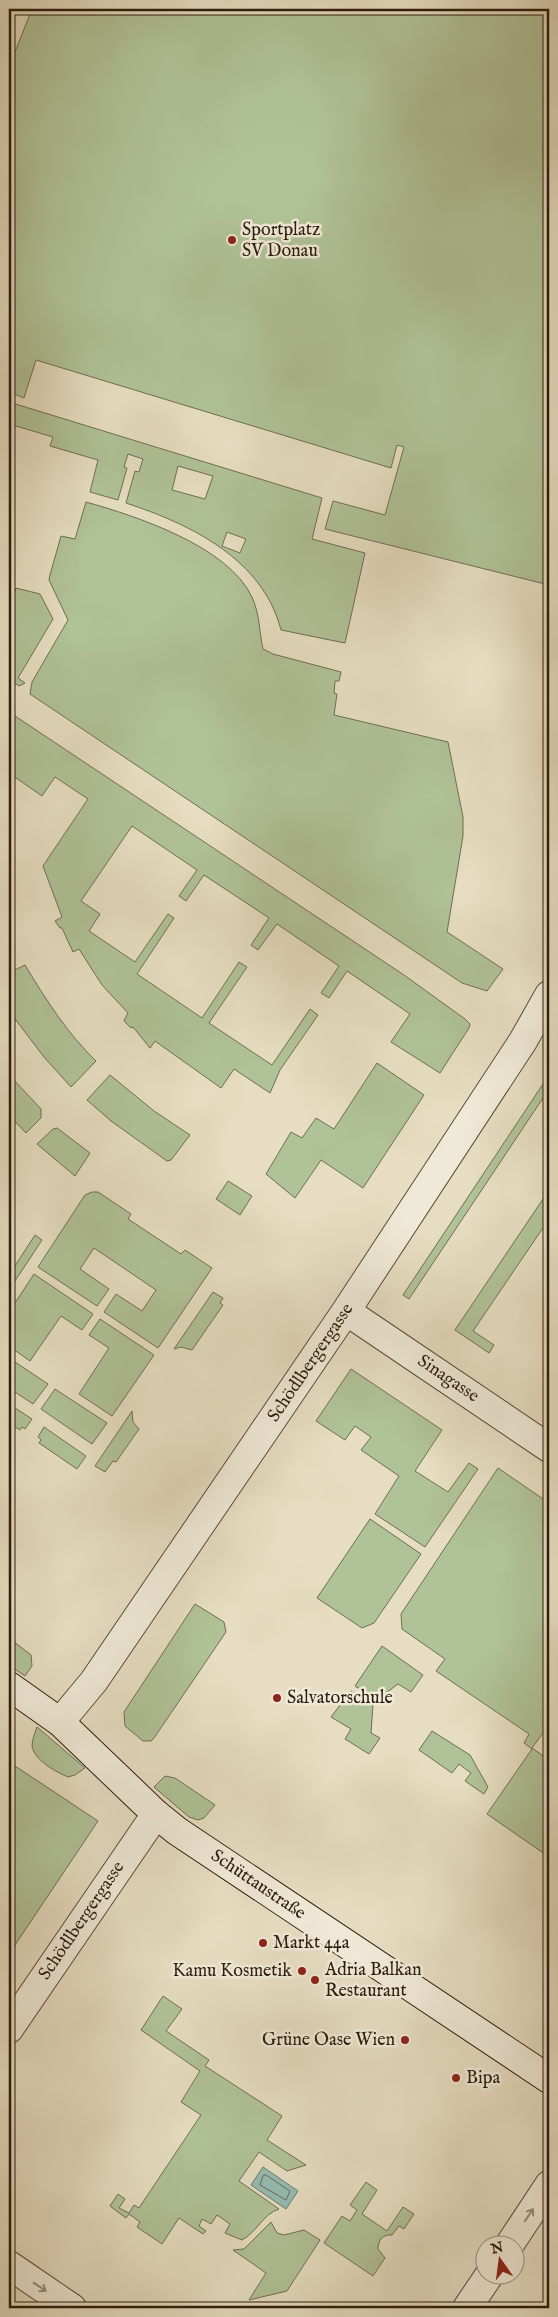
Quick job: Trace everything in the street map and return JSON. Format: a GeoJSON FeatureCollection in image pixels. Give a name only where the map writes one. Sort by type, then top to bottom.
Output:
{"type":"FeatureCollection","features":[{"type":"Feature","properties":{"kind":"street","name":"Schödlbergergasse"},"geometry":{"type":"LineString","coordinates":[[60,1722],[94,1682],[346,1311],[523,1041],[549,995]]}},
{"type":"Feature","properties":{"kind":"street","name":"Sinagasse"},"geometry":{"type":"LineString","coordinates":[[346,1311],[549,1448]]}},
{"type":"Feature","properties":{"kind":"street","name":"Schüttaustraße"},"geometry":{"type":"LineString","coordinates":[[9,1686],[60,1722],[176,1831],[549,2079]]}},
{"type":"Feature","properties":{"kind":"street","name":"Schödlbergergasse"},"geometry":{"type":"LineString","coordinates":[[9,2029],[156,1814]]}},
{"type":"Feature","properties":{"kind":"street"},"geometry":{"type":"LineString","coordinates":[[517,2234],[549,2185]]}},
{"type":"Feature","properties":{"kind":"street"},"geometry":{"type":"LineString","coordinates":[[9,2265],[72,2308]]}},
{"type":"Feature","properties":{"kind":"street"},"geometry":{"type":"LineString","coordinates":[[467,2308],[483,2284]]}},
{"type":"Feature","properties":{"kind":"green space","name":"Sportplatz SV Donau"},"geometry":{"type":"Polygon","coordinates":[[[32,9],[549,9],[549,585],[325,529],[333,501],[385,515],[404,447],[397,445],[391,468],[36,360],[24,398],[9,392],[9,67],[32,9]]]}},
{"type":"Feature","properties":{"kind":"green space"},"geometry":{"type":"Polygon","coordinates":[[[9,402],[322,498],[312,539],[365,553],[345,643],[281,630],[272,605],[258,583],[241,564],[221,548],[198,534],[175,522],[126,503],[135,471],[139,472],[143,459],[128,454],[124,467],[127,468],[118,500],[90,492],[98,460],[50,446],[53,437],[9,424],[9,402]],[[178,466],[172,490],[205,499],[213,476],[178,466]],[[227,532],[222,546],[240,553],[246,539],[227,532]]]}},
{"type":"Feature","properties":{"kind":"green space"},"geometry":{"type":"Polygon","coordinates":[[[86,502],[130,516],[179,536],[202,548],[223,563],[240,579],[252,597],[258,617],[263,649],[273,654],[341,672],[339,681],[335,681],[334,693],[337,694],[334,715],[448,742],[463,817],[463,836],[447,932],[503,969],[487,991],[462,983],[30,694],[32,682],[68,620],[49,580],[61,536],[75,539],[86,502]]]}},
{"type":"Feature","properties":{"kind":"green space"},"geometry":{"type":"Polygon","coordinates":[[[16,588],[40,594],[53,619],[18,678],[25,683],[19,686],[9,679],[9,609],[16,588]]]}},
{"type":"Feature","properties":{"kind":"green space"},"geometry":{"type":"Polygon","coordinates":[[[9,712],[404,975],[465,1019],[470,1024],[469,1028],[440,1073],[391,1042],[410,1014],[347,971],[329,998],[321,993],[339,966],[277,924],[258,950],[251,945],[269,918],[204,875],[186,901],[179,896],[197,870],[132,826],[81,901],[100,914],[89,931],[135,962],[168,914],[174,918],[137,974],[202,1018],[239,962],[247,967],[209,1023],[272,1065],[310,1009],[318,1015],[280,1070],[270,1093],[234,1069],[221,1088],[155,1041],[150,1048],[133,1027],[131,1028],[124,1021],[128,1013],[102,985],[79,949],[73,952],[62,928],[55,921],[62,917],[43,866],[88,799],[55,777],[42,796],[9,773],[9,712]]]}},
{"type":"Feature","properties":{"kind":"green space"},"geometry":{"type":"Polygon","coordinates":[[[25,965],[58,1016],[96,1061],[71,1087],[44,1057],[9,1011],[9,973],[25,965]]]}},
{"type":"Feature","properties":{"kind":"green space"},"geometry":{"type":"Polygon","coordinates":[[[377,1063],[424,1095],[363,1188],[321,1160],[295,1198],[266,1174],[291,1132],[302,1138],[316,1118],[334,1129],[377,1063]]]}},
{"type":"Feature","properties":{"kind":"green space"},"geometry":{"type":"Polygon","coordinates":[[[110,1075],[154,1111],[190,1135],[171,1160],[167,1161],[111,1121],[87,1100],[110,1075]]]}},
{"type":"Feature","properties":{"kind":"green space"},"geometry":{"type":"Polygon","coordinates":[[[549,1075],[549,1089],[409,1299],[403,1295],[549,1075]]]}},
{"type":"Feature","properties":{"kind":"green space"},"geometry":{"type":"Polygon","coordinates":[[[9,1078],[12,1078],[41,1109],[41,1118],[26,1133],[9,1115],[9,1078]]]}},
{"type":"Feature","properties":{"kind":"green space"},"geometry":{"type":"Polygon","coordinates":[[[57,1128],[90,1153],[75,1176],[37,1144],[53,1129],[57,1128]]]}},
{"type":"Feature","properties":{"kind":"green space"},"geometry":{"type":"Polygon","coordinates":[[[228,1181],[252,1196],[240,1215],[216,1199],[228,1181]]]}},
{"type":"Feature","properties":{"kind":"green space"},"geometry":{"type":"Polygon","coordinates":[[[549,1190],[549,1219],[473,1331],[494,1345],[489,1353],[455,1330],[549,1190]]]}},
{"type":"Feature","properties":{"kind":"green space"},"geometry":{"type":"Polygon","coordinates":[[[98,1192],[131,1214],[128,1219],[181,1254],[185,1250],[212,1268],[158,1348],[104,1312],[116,1294],[142,1311],[156,1290],[94,1248],[80,1269],[109,1289],[97,1306],[38,1267],[85,1195],[98,1192]]]}},
{"type":"Feature","properties":{"kind":"green space"},"geometry":{"type":"Polygon","coordinates":[[[35,1235],[42,1240],[9,1290],[9,1275],[35,1235]]]}},
{"type":"Feature","properties":{"kind":"green space"},"geometry":{"type":"Polygon","coordinates":[[[34,1274],[93,1314],[82,1330],[61,1316],[30,1361],[9,1346],[9,1312],[34,1274]]]}},
{"type":"Feature","properties":{"kind":"green space"},"geometry":{"type":"Polygon","coordinates":[[[213,1292],[223,1298],[220,1303],[223,1305],[192,1350],[181,1347],[174,1349],[213,1292]]]}},
{"type":"Feature","properties":{"kind":"green space"},"geometry":{"type":"Polygon","coordinates":[[[100,1319],[154,1355],[112,1416],[79,1394],[109,1348],[89,1335],[100,1319]]]}},
{"type":"Feature","properties":{"kind":"green space"},"geometry":{"type":"Polygon","coordinates":[[[9,1358],[48,1384],[33,1404],[9,1388],[9,1358]]]}},
{"type":"Feature","properties":{"kind":"green space"},"geometry":{"type":"Polygon","coordinates":[[[351,1369],[442,1430],[415,1471],[448,1492],[469,1463],[478,1469],[425,1547],[375,1514],[399,1476],[361,1450],[371,1437],[355,1426],[345,1440],[316,1421],[351,1369]]]}},
{"type":"Feature","properties":{"kind":"green space"},"geometry":{"type":"Polygon","coordinates":[[[55,1389],[107,1423],[92,1444],[41,1409],[55,1389]]]}},
{"type":"Feature","properties":{"kind":"green space"},"geometry":{"type":"Polygon","coordinates":[[[9,1404],[32,1419],[25,1429],[22,1427],[20,1430],[9,1423],[9,1404]]]}},
{"type":"Feature","properties":{"kind":"green space"},"geometry":{"type":"Polygon","coordinates":[[[132,1411],[133,1422],[139,1429],[116,1462],[113,1461],[105,1472],[95,1466],[132,1411]]]}},
{"type":"Feature","properties":{"kind":"green space"},"geometry":{"type":"Polygon","coordinates":[[[44,1427],[86,1456],[77,1469],[39,1443],[41,1440],[38,1437],[44,1427]]]}},
{"type":"Feature","properties":{"kind":"green space"},"geometry":{"type":"Polygon","coordinates":[[[498,1468],[549,1503],[549,1737],[543,1733],[532,1748],[549,1760],[549,1857],[487,1814],[532,1749],[524,1743],[529,1734],[436,1671],[445,1659],[402,1629],[401,1614],[498,1468]]]}},
{"type":"Feature","properties":{"kind":"green space"},"geometry":{"type":"Polygon","coordinates":[[[370,1519],[421,1554],[374,1623],[362,1628],[317,1598],[370,1519]]]}},
{"type":"Feature","properties":{"kind":"green space"},"geometry":{"type":"Polygon","coordinates":[[[195,1604],[224,1622],[226,1632],[154,1738],[151,1741],[143,1741],[125,1726],[124,1712],[195,1604]]]}},
{"type":"Feature","properties":{"kind":"green space"},"geometry":{"type":"Polygon","coordinates":[[[9,1638],[31,1655],[32,1666],[25,1676],[9,1665],[9,1638]]]}},
{"type":"Feature","properties":{"kind":"green space"},"geometry":{"type":"Polygon","coordinates":[[[382,1646],[423,1675],[411,1692],[398,1684],[378,1699],[355,1686],[382,1646]]]}},
{"type":"Feature","properties":{"kind":"green space"},"geometry":{"type":"Polygon","coordinates":[[[351,1691],[373,1704],[371,1733],[380,1738],[369,1754],[345,1739],[351,1729],[331,1717],[351,1691]]]}},
{"type":"Feature","properties":{"kind":"green space"},"geometry":{"type":"Polygon","coordinates":[[[37,1727],[85,1768],[75,1775],[68,1777],[41,1761],[32,1746],[37,1727]]]}},
{"type":"Feature","properties":{"kind":"green space"},"geometry":{"type":"Polygon","coordinates":[[[432,1731],[470,1755],[488,1787],[484,1794],[465,1781],[471,1773],[459,1764],[452,1773],[419,1750],[432,1731]]]}},
{"type":"Feature","properties":{"kind":"green space"},"geometry":{"type":"Polygon","coordinates":[[[9,1762],[98,1821],[9,1954],[9,1762]]]}},
{"type":"Feature","properties":{"kind":"green space"},"geometry":{"type":"Polygon","coordinates":[[[165,1776],[175,1778],[215,1805],[204,1818],[198,1820],[189,1817],[154,1787],[165,1776]]]}},
{"type":"Feature","properties":{"kind":"green space"},"geometry":{"type":"Polygon","coordinates":[[[163,1996],[182,2009],[166,2031],[209,2060],[205,2066],[282,2116],[267,2140],[306,2165],[287,2171],[259,2152],[239,2181],[279,2209],[273,2211],[242,2240],[225,2233],[230,2224],[217,2215],[211,2224],[202,2219],[199,2226],[206,2231],[203,2234],[179,2218],[162,2244],[137,2227],[140,2222],[129,2214],[126,2218],[110,2206],[118,2194],[125,2199],[119,2208],[129,2213],[134,2205],[139,2208],[201,2115],[181,2102],[200,2071],[141,2030],[163,1996]]]}},
{"type":"Feature","properties":{"kind":"green space"},"geometry":{"type":"Polygon","coordinates":[[[366,2182],[377,2190],[362,2214],[387,2231],[403,2207],[414,2214],[404,2229],[399,2226],[392,2235],[380,2240],[378,2249],[385,2258],[373,2276],[324,2243],[342,2216],[350,2221],[357,2210],[350,2205],[366,2182]]]}},
{"type":"Feature","properties":{"kind":"green space"},"geometry":{"type":"Polygon","coordinates":[[[271,2222],[277,2233],[284,2235],[304,2230],[320,2240],[287,2291],[249,2300],[266,2273],[233,2250],[244,2249],[271,2222]]]}},
{"type":"Feature","properties":{"kind":"water"},"geometry":{"type":"Polygon","coordinates":[[[263,2167],[298,2191],[286,2209],[251,2185],[263,2167]]]}},
{"type":"Feature","properties":{"kind":"place","name":"Sportplatz SV Donau"},"geometry":{"type":"Point","coordinates":[232,240]}},
{"type":"Feature","properties":{"kind":"place","name":"Salvatorschule"},"geometry":{"type":"Point","coordinates":[277,1698]}},
{"type":"Feature","properties":{"kind":"place","name":"Markt 44a"},"geometry":{"type":"Point","coordinates":[263,1943]}},
{"type":"Feature","properties":{"kind":"place","name":"Kamu Kosmetik"},"geometry":{"type":"Point","coordinates":[302,1971]}},
{"type":"Feature","properties":{"kind":"place","name":"Adria Balkan Restaurant"},"geometry":{"type":"Point","coordinates":[315,1980]}},
{"type":"Feature","properties":{"kind":"place","name":"Grüne Oase Wien"},"geometry":{"type":"Point","coordinates":[405,2040]}},
{"type":"Feature","properties":{"kind":"place","name":"Bipa"},"geometry":{"type":"Point","coordinates":[456,2078]}}]}
